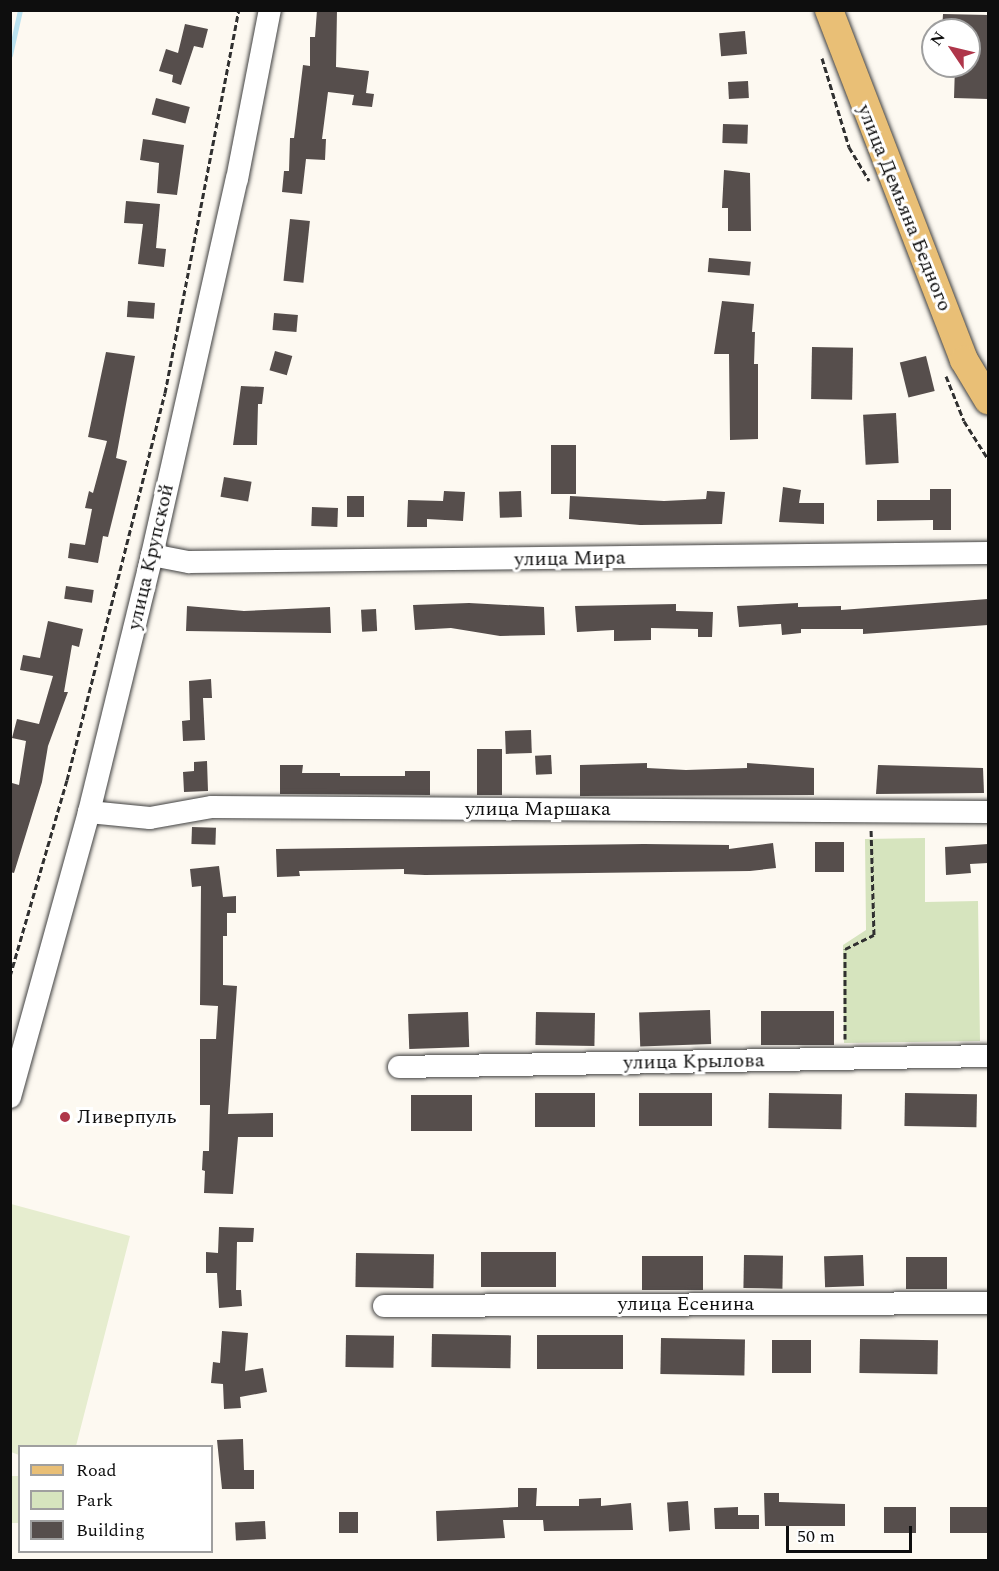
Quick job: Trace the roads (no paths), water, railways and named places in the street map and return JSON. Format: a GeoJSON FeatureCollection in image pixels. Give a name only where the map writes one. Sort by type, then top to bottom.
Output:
{"type":"FeatureCollection","features":[{"type":"Feature","properties":{"kind":"main road","name":"улица Демьяна Бедного"},"geometry":{"type":"LineString","coordinates":[[829,10],[964,360],[988,400]]}},
{"type":"Feature","properties":{"kind":"street","name":"улица Крупской"},"geometry":{"type":"LineString","coordinates":[[10,1097],[89,812],[152,555],[237,179],[270,10]]}},
{"type":"Feature","properties":{"kind":"street","name":"улица Мира"},"geometry":{"type":"LineString","coordinates":[[152,555],[201,562],[988,553]]}},
{"type":"Feature","properties":{"kind":"street","name":"улица Маршака"},"geometry":{"type":"LineString","coordinates":[[89,812],[150,818],[212,807],[988,812]]}},
{"type":"Feature","properties":{"kind":"street","name":"улица Крылова"},"geometry":{"type":"LineString","coordinates":[[399,1067],[988,1056]]}},
{"type":"Feature","properties":{"kind":"street","name":"улица Есенина"},"geometry":{"type":"LineString","coordinates":[[384,1306],[988,1303]]}},
{"type":"Feature","properties":{"kind":"waterway"},"geometry":{"type":"LineString","coordinates":[[10,55],[20,10]]}},
{"type":"Feature","properties":{"kind":"place","name":"Ливерпуль"},"geometry":{"type":"Point","coordinates":[65,1117]}}]}
